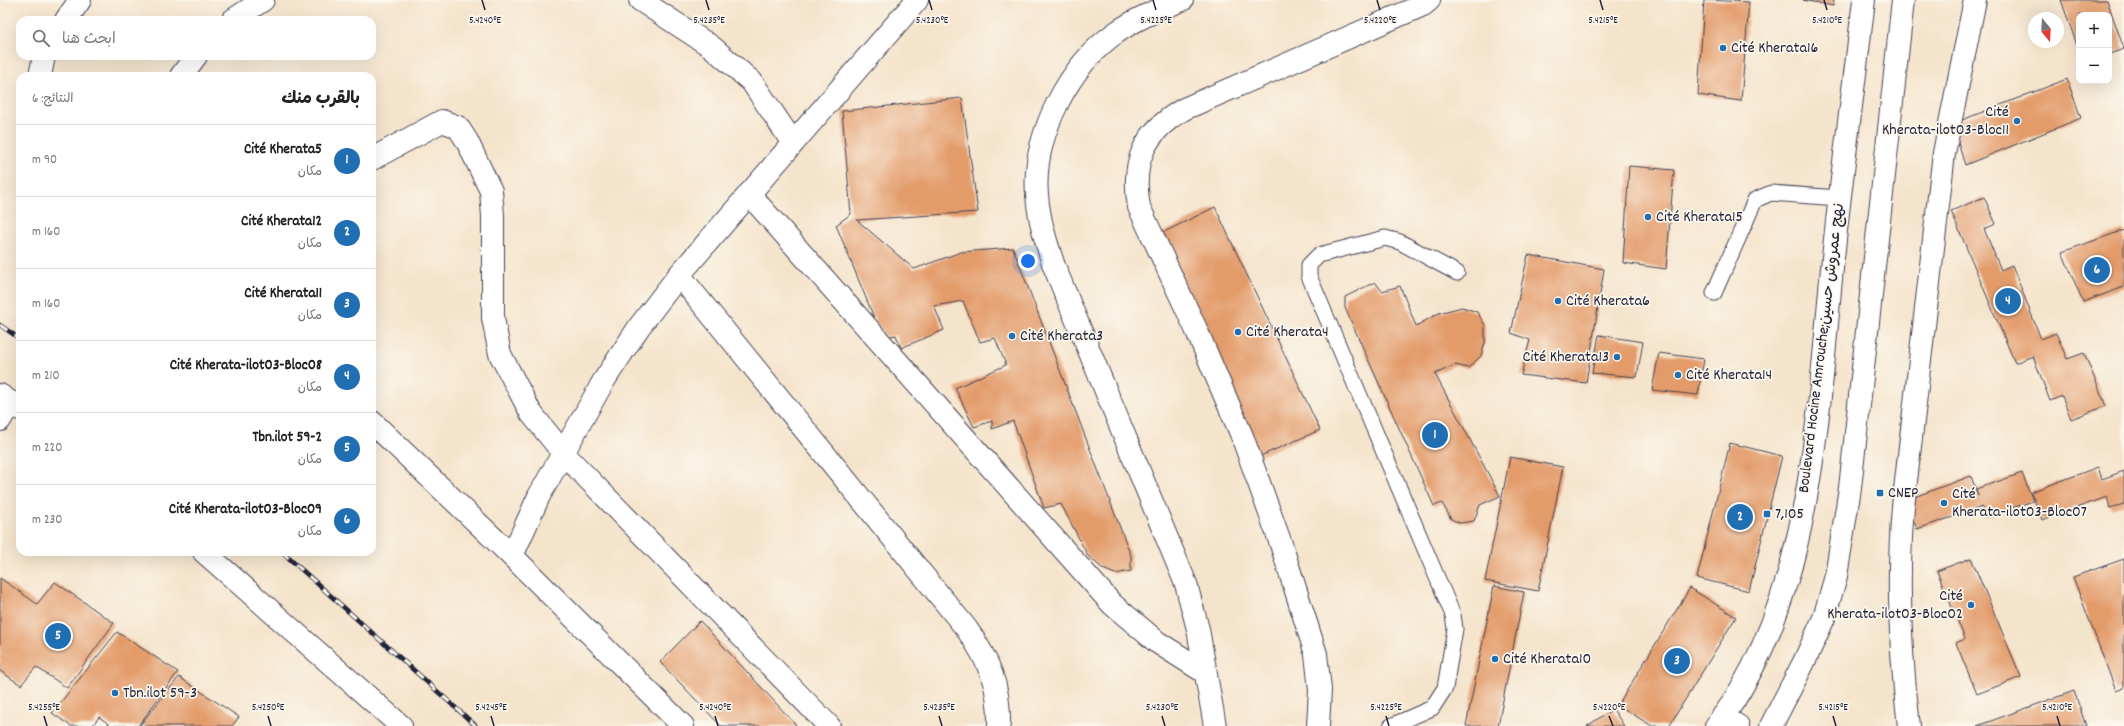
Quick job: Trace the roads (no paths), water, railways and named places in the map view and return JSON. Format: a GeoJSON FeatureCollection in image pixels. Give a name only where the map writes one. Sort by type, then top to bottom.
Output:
{"type":"FeatureCollection","features":[{"type":"Feature","properties":{"kind":"street"},"geometry":{"type":"LineString","coordinates":[[69,16],[80,0]]}},
{"type":"Feature","properties":{"kind":"street"},"geometry":{"type":"LineString","coordinates":[[238,12],[263,0]]}},
{"type":"Feature","properties":{"kind":"street"},"geometry":{"type":"LineString","coordinates":[[640,0],[712,47],[752,82],[793,143]]}},
{"type":"Feature","properties":{"kind":"street"},"geometry":{"type":"LineString","coordinates":[[512,556],[540,496],[603,382],[639,327],[679,275],[917,0]]}},
{"type":"Feature","properties":{"kind":"street"},"geometry":{"type":"LineString","coordinates":[[1182,0],[1149,14],[1116,33],[1089,58],[1066,87],[1049,121],[1040,156],[1037,194],[1042,231],[1054,266],[1186,584],[1198,629],[1215,726]]}},
{"type":"Feature","properties":{"kind":"street"},"geometry":{"type":"LineString","coordinates":[[1318,726],[1320,690],[1316,654],[1281,544],[1242,436],[1196,329],[1139,207],[1136,188],[1137,168],[1143,149],[1154,133],[1167,119],[1184,109],[1422,5],[1429,0]]}},
{"type":"Feature","properties":{"kind":"street","name":"Boulevard Hocine Amrouche;نهج عمروش حسين"},"geometry":{"type":"LineString","coordinates":[[1726,723],[1761,653],[1776,613],[1796,539],[1811,470],[1839,198],[1864,0]]}},
{"type":"Feature","properties":{"kind":"street"},"geometry":{"type":"LineString","coordinates":[[1770,726],[1804,662],[1824,618],[1836,576],[1850,488],[1903,0]]}},
{"type":"Feature","properties":{"kind":"street"},"geometry":{"type":"LineString","coordinates":[[1909,726],[1902,634],[1900,542],[1902,514],[1944,153],[1975,0]]}},
{"type":"Feature","properties":{"kind":"street"},"geometry":{"type":"LineString","coordinates":[[41,72],[43,60]]}},
{"type":"Feature","properties":{"kind":"street"},"geometry":{"type":"LineString","coordinates":[[184,72],[193,60]]}},
{"type":"Feature","properties":{"kind":"street"},"geometry":{"type":"LineString","coordinates":[[376,157],[442,121],[458,127],[468,141],[491,191],[493,216],[493,318],[500,354],[531,413],[564,454],[829,726]]}},
{"type":"Feature","properties":{"kind":"street"},"geometry":{"type":"LineString","coordinates":[[750,194],[1112,604],[1157,642],[1206,674]]}},
{"type":"Feature","properties":{"kind":"street"},"geometry":{"type":"LineString","coordinates":[[679,275],[966,628],[983,652],[994,679],[999,709],[999,726]]}},
{"type":"Feature","properties":{"kind":"street"},"geometry":{"type":"LineString","coordinates":[[376,426],[512,556],[683,726]]}},
{"type":"Feature","properties":{"kind":"street"},"geometry":{"type":"LineString","coordinates":[[209,556],[401,726]]}},
{"type":"Feature","properties":{"kind":"lane"},"geometry":{"type":"LineString","coordinates":[[1714,293],[1755,200],[1771,193],[1839,198]]}},
{"type":"Feature","properties":{"kind":"lane"},"geometry":{"type":"LineString","coordinates":[[1391,726],[1432,708],[1444,688],[1455,629],[1452,615],[1406,501],[1309,276],[1309,265],[1319,255],[1385,238],[1400,242],[1457,273]]}},
{"type":"Feature","properties":{"kind":"railway"},"geometry":{"type":"LineString","coordinates":[[0,325],[16,336]]}},
{"type":"Feature","properties":{"kind":"railway"},"geometry":{"type":"LineString","coordinates":[[286,556],[476,726]]}},
{"type":"Feature","properties":{"kind":"place","name":"Cité Kherata16"},"geometry":{"type":"Point","coordinates":[1723,48]}},
{"type":"Feature","properties":{"kind":"place","name":"Cité Kherata-ilot03-Bloc11"},"geometry":{"type":"Point","coordinates":[2017,121]}},
{"type":"Feature","properties":{"kind":"place","name":"Cité Kherata15"},"geometry":{"type":"Point","coordinates":[1648,217]}},
{"type":"Feature","properties":{"kind":"place","name":"Cité Kherata-ilot03-Bloc09"},"geometry":{"type":"Point","coordinates":[2097,270]}},
{"type":"Feature","properties":{"kind":"place","name":"Cité Kherata6"},"geometry":{"type":"Point","coordinates":[1558,301]}},
{"type":"Feature","properties":{"kind":"place","name":"Cité Kherata-ilot03-Bloc08"},"geometry":{"type":"Point","coordinates":[2008,301]}},
{"type":"Feature","properties":{"kind":"place","name":"Cité Kherata4"},"geometry":{"type":"Point","coordinates":[1238,332]}},
{"type":"Feature","properties":{"kind":"place","name":"Cité Kherata3"},"geometry":{"type":"Point","coordinates":[1012,336]}},
{"type":"Feature","properties":{"kind":"place","name":"Cité Kherata13"},"geometry":{"type":"Point","coordinates":[1617,357]}},
{"type":"Feature","properties":{"kind":"place","name":"Cité Kherata14"},"geometry":{"type":"Point","coordinates":[1678,375]}},
{"type":"Feature","properties":{"kind":"place","name":"Cité Kherata5"},"geometry":{"type":"Point","coordinates":[1435,435]}},
{"type":"Feature","properties":{"kind":"place","name":"CNEP"},"geometry":{"type":"Point","coordinates":[1880,493]}},
{"type":"Feature","properties":{"kind":"place","name":"Cité Kherata-ilot03-Bloc07"},"geometry":{"type":"Point","coordinates":[1944,503]}},
{"type":"Feature","properties":{"kind":"place","name":"7,105"},"geometry":{"type":"Point","coordinates":[1767,514]}},
{"type":"Feature","properties":{"kind":"place","name":"Cité Kherata12"},"geometry":{"type":"Point","coordinates":[1740,517]}},
{"type":"Feature","properties":{"kind":"place","name":"Cité Kherata-ilot03-Bloc02"},"geometry":{"type":"Point","coordinates":[1971,605]}},
{"type":"Feature","properties":{"kind":"place","name":"Tbn.ilot 59-2"},"geometry":{"type":"Point","coordinates":[58,636]}},
{"type":"Feature","properties":{"kind":"place","name":"Cité Kherata10"},"geometry":{"type":"Point","coordinates":[1495,659]}},
{"type":"Feature","properties":{"kind":"place","name":"Cité Kherata11"},"geometry":{"type":"Point","coordinates":[1677,661]}},
{"type":"Feature","properties":{"kind":"place","name":"Tbn.ilot 59-3"},"geometry":{"type":"Point","coordinates":[115,693]}}]}
